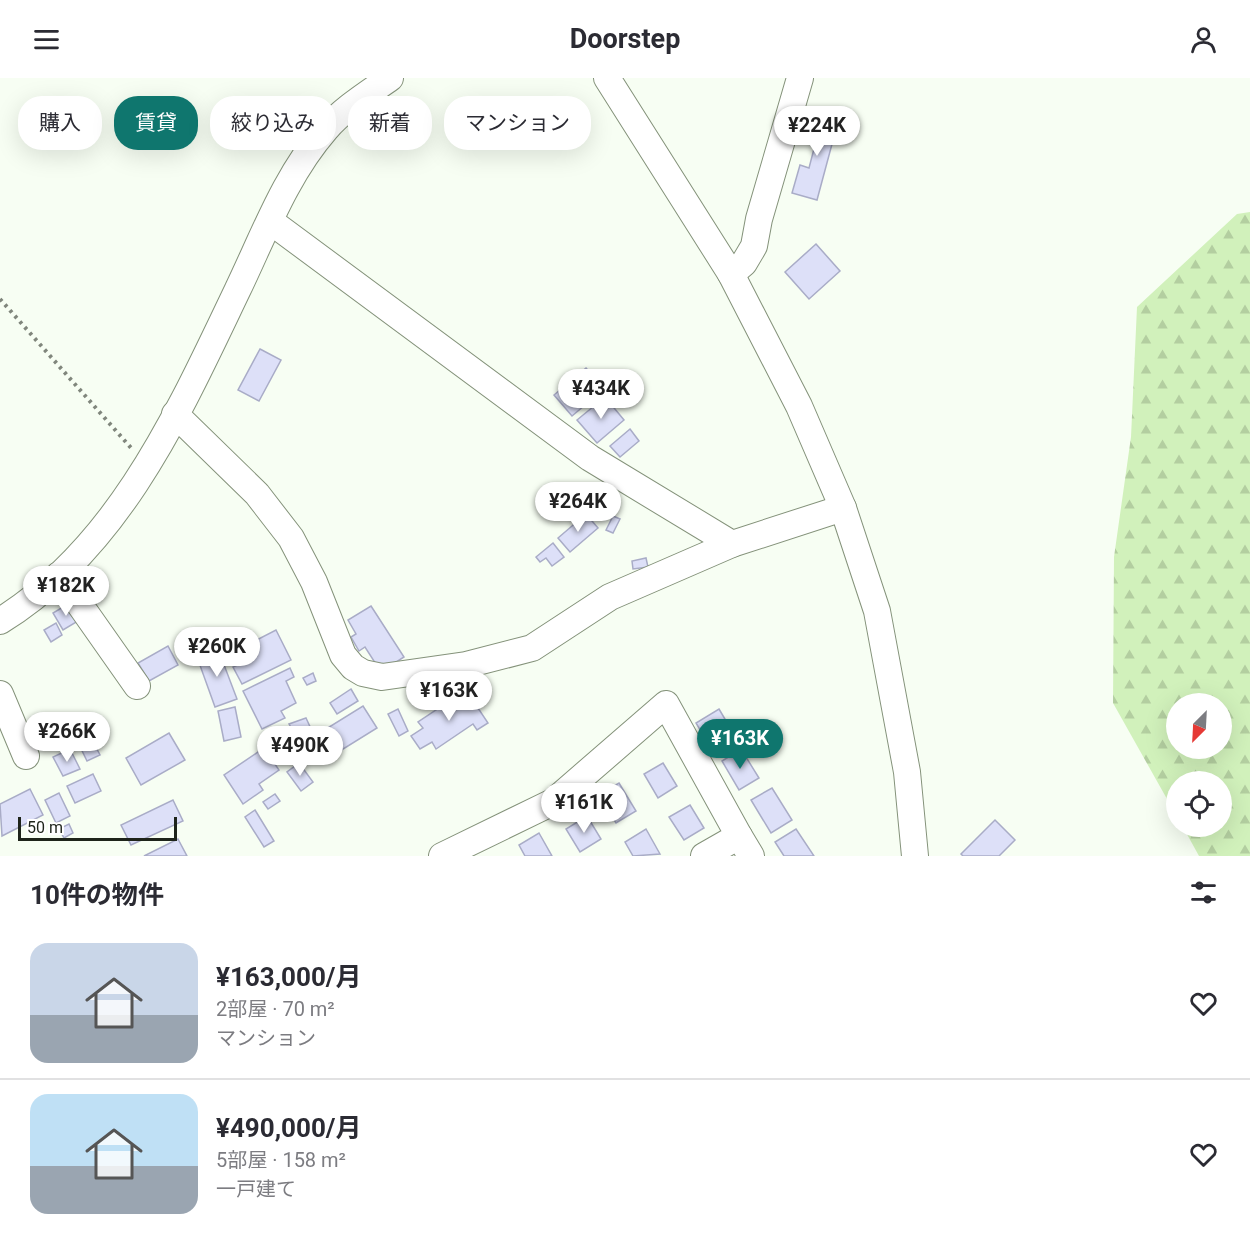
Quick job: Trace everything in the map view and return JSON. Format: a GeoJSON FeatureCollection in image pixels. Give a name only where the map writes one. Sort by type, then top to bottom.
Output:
{"type":"FeatureCollection","features":[{"type":"Feature","properties":{"kind":"street"},"geometry":{"type":"LineString","coordinates":[[0,621],[59,575],[132,491],[175,414],[295,170],[327,127],[390,78]]}},
{"type":"Feature","properties":{"kind":"street"},"geometry":{"type":"LineString","coordinates":[[607,78],[731,274],[799,406],[843,508],[877,611],[907,772],[915,856]]}},
{"type":"Feature","properties":{"kind":"street"},"geometry":{"type":"LineString","coordinates":[[731,274],[744,263],[754,246],[759,219],[800,78]]}},
{"type":"Feature","properties":{"kind":"street"},"geometry":{"type":"LineString","coordinates":[[270,221],[590,458],[732,544]]}},
{"type":"Feature","properties":{"kind":"street"},"geometry":{"type":"LineString","coordinates":[[175,414],[257,494],[291,538],[314,582],[343,655],[353,668],[363,673],[382,677],[466,665],[531,648],[610,597],[732,544],[843,508]]}},
{"type":"Feature","properties":{"kind":"street"},"geometry":{"type":"LineString","coordinates":[[59,575],[137,686]]}},
{"type":"Feature","properties":{"kind":"street"},"geometry":{"type":"LineString","coordinates":[[0,694],[26,756]]}},
{"type":"Feature","properties":{"kind":"street"},"geometry":{"type":"LineString","coordinates":[[447,855],[553,802],[666,704],[745,846],[704,856]]}},
{"type":"Feature","properties":{"kind":"path"},"geometry":{"type":"LineString","coordinates":[[0,299],[146,466]]}},
{"type":"Feature","properties":{"kind":"green space"},"geometry":{"type":"Polygon","coordinates":[[[1250,212],[1250,856],[1199,856],[1189,837],[1232,837],[1232,771],[1166,771],[1166,797],[1113,703],[1114,557],[1131,437],[1137,307],[1237,214],[1250,212]]]}},
{"type":"Feature","properties":{"kind":"building"},"geometry":{"type":"Polygon","coordinates":[[[816,112],[839,118],[817,200],[792,193],[800,165],[809,168],[816,141],[809,139],[816,112]]]}},
{"type":"Feature","properties":{"kind":"building"},"geometry":{"type":"Polygon","coordinates":[[[816,244],[840,271],[809,299],[785,272],[816,244]]]}},
{"type":"Feature","properties":{"kind":"building"},"geometry":{"type":"Polygon","coordinates":[[[260,349],[281,360],[259,401],[238,390],[260,349]]]}},
{"type":"Feature","properties":{"kind":"building"},"geometry":{"type":"Polygon","coordinates":[[[586,368],[604,389],[572,416],[554,395],[586,368]]]}},
{"type":"Feature","properties":{"kind":"building"},"geometry":{"type":"Polygon","coordinates":[[[625,370],[631,377],[617,390],[610,382],[625,370]]]}},
{"type":"Feature","properties":{"kind":"building"},"geometry":{"type":"Polygon","coordinates":[[[605,397],[624,420],[597,443],[577,420],[605,397]]]}},
{"type":"Feature","properties":{"kind":"building"},"geometry":{"type":"Polygon","coordinates":[[[630,429],[639,441],[620,457],[610,446],[630,429]]]}},
{"type":"Feature","properties":{"kind":"building"},"geometry":{"type":"Polygon","coordinates":[[[586,514],[598,528],[570,552],[558,538],[586,514]]]}},
{"type":"Feature","properties":{"kind":"building"},"geometry":{"type":"Polygon","coordinates":[[[613,516],[620,519],[613,533],[606,530],[613,516]]]}},
{"type":"Feature","properties":{"kind":"building"},"geometry":{"type":"Polygon","coordinates":[[[553,543],[564,557],[552,566],[546,558],[540,562],[536,557],[553,543]]]}},
{"type":"Feature","properties":{"kind":"building"},"geometry":{"type":"Polygon","coordinates":[[[646,558],[648,567],[633,569],[632,561],[646,558]]]}},
{"type":"Feature","properties":{"kind":"building"},"geometry":{"type":"Polygon","coordinates":[[[68,604],[78,621],[63,630],[53,613],[68,604]]]}},
{"type":"Feature","properties":{"kind":"building"},"geometry":{"type":"Polygon","coordinates":[[[371,606],[404,657],[381,672],[365,647],[359,651],[351,637],[356,634],[348,620],[371,606]]]}},
{"type":"Feature","properties":{"kind":"building"},"geometry":{"type":"Polygon","coordinates":[[[56,623],[62,635],[51,642],[44,630],[56,623]]]}},
{"type":"Feature","properties":{"kind":"building"},"geometry":{"type":"Polygon","coordinates":[[[276,630],[291,660],[242,684],[233,667],[257,656],[251,643],[276,630]]]}},
{"type":"Feature","properties":{"kind":"building"},"geometry":{"type":"Polygon","coordinates":[[[168,646],[178,665],[149,681],[138,663],[168,646]]]}},
{"type":"Feature","properties":{"kind":"building"},"geometry":{"type":"Polygon","coordinates":[[[218,649],[237,699],[215,707],[197,657],[218,649]]]}},
{"type":"Feature","properties":{"kind":"building"},"geometry":{"type":"Polygon","coordinates":[[[290,668],[294,677],[286,681],[296,703],[281,711],[285,718],[262,729],[243,691],[290,668]]]}},
{"type":"Feature","properties":{"kind":"building"},"geometry":{"type":"Polygon","coordinates":[[[313,673],[316,681],[307,685],[303,678],[313,673]]]}},
{"type":"Feature","properties":{"kind":"building"},"geometry":{"type":"Polygon","coordinates":[[[351,689],[358,701],[337,714],[330,703],[351,689]]]}},
{"type":"Feature","properties":{"kind":"building"},"geometry":{"type":"Polygon","coordinates":[[[466,690],[488,723],[477,730],[473,724],[436,749],[432,742],[420,749],[411,736],[423,728],[418,722],[466,690]]]}},
{"type":"Feature","properties":{"kind":"building"},"geometry":{"type":"Polygon","coordinates":[[[363,706],[377,728],[319,764],[305,742],[363,706]]]}},
{"type":"Feature","properties":{"kind":"building"},"geometry":{"type":"Polygon","coordinates":[[[235,707],[241,737],[224,741],[218,711],[235,707]]]}},
{"type":"Feature","properties":{"kind":"building"},"geometry":{"type":"Polygon","coordinates":[[[398,709],[408,731],[399,736],[388,714],[398,709]]]}},
{"type":"Feature","properties":{"kind":"building"},"geometry":{"type":"Polygon","coordinates":[[[719,709],[735,736],[712,750],[696,723],[719,709]]]}},
{"type":"Feature","properties":{"kind":"building"},"geometry":{"type":"Polygon","coordinates":[[[306,718],[312,731],[297,738],[289,724],[306,718]]]}},
{"type":"Feature","properties":{"kind":"building"},"geometry":{"type":"Polygon","coordinates":[[[85,726],[100,755],[87,761],[73,732],[85,726]]]}},
{"type":"Feature","properties":{"kind":"building"},"geometry":{"type":"Polygon","coordinates":[[[169,733],[185,760],[141,785],[126,758],[169,733]]]}},
{"type":"Feature","properties":{"kind":"building"},"geometry":{"type":"Polygon","coordinates":[[[264,748],[279,770],[259,784],[263,790],[243,804],[224,775],[264,748]]]}},
{"type":"Feature","properties":{"kind":"building"},"geometry":{"type":"Polygon","coordinates":[[[70,749],[80,769],[63,776],[53,757],[70,749]]]}},
{"type":"Feature","properties":{"kind":"building"},"geometry":{"type":"Polygon","coordinates":[[[741,749],[759,778],[739,790],[722,761],[741,749]]]}},
{"type":"Feature","properties":{"kind":"building"},"geometry":{"type":"Polygon","coordinates":[[[299,763],[313,782],[301,791],[287,772],[299,763]]]}},
{"type":"Feature","properties":{"kind":"building"},"geometry":{"type":"Polygon","coordinates":[[[663,763],[677,786],[658,798],[644,774],[663,763]]]}},
{"type":"Feature","properties":{"kind":"building"},"geometry":{"type":"Polygon","coordinates":[[[93,774],[101,791],[75,803],[67,786],[93,774]]]}},
{"type":"Feature","properties":{"kind":"building"},"geometry":{"type":"Polygon","coordinates":[[[619,783],[636,811],[616,823],[599,795],[619,783]]]}},
{"type":"Feature","properties":{"kind":"building"},"geometry":{"type":"Polygon","coordinates":[[[772,788],[792,820],[771,833],[751,800],[772,788]]]}},
{"type":"Feature","properties":{"kind":"building"},"geometry":{"type":"Polygon","coordinates":[[[30,789],[43,815],[2,836],[0,804],[30,789]]]}},
{"type":"Feature","properties":{"kind":"building"},"geometry":{"type":"Polygon","coordinates":[[[59,793],[70,816],[56,823],[45,800],[59,793]]]}},
{"type":"Feature","properties":{"kind":"building"},"geometry":{"type":"Polygon","coordinates":[[[275,794],[280,801],[268,809],[263,802],[275,794]]]}},
{"type":"Feature","properties":{"kind":"building"},"geometry":{"type":"Polygon","coordinates":[[[173,800],[183,821],[131,845],[121,825],[173,800]]]}},
{"type":"Feature","properties":{"kind":"building"},"geometry":{"type":"Polygon","coordinates":[[[690,805],[704,828],[684,840],[669,817],[690,805]]]}},
{"type":"Feature","properties":{"kind":"building"},"geometry":{"type":"Polygon","coordinates":[[[255,810],[274,841],[264,847],[245,817],[255,810]]]}},
{"type":"Feature","properties":{"kind":"building"},"geometry":{"type":"Polygon","coordinates":[[[587,816],[601,839],[580,852],[566,829],[587,816]]]}},
{"type":"Feature","properties":{"kind":"building"},"geometry":{"type":"Polygon","coordinates":[[[995,820],[1015,840],[999,856],[963,856],[961,854],[995,820]]]}},
{"type":"Feature","properties":{"kind":"building"},"geometry":{"type":"Polygon","coordinates":[[[69,824],[73,833],[64,838],[59,829],[69,824]]]}},
{"type":"Feature","properties":{"kind":"building"},"geometry":{"type":"Polygon","coordinates":[[[646,829],[660,854],[633,856],[625,842],[646,829]]]}},
{"type":"Feature","properties":{"kind":"building"},"geometry":{"type":"Polygon","coordinates":[[[796,829],[814,856],[784,856],[775,842],[796,829]]]}},
{"type":"Feature","properties":{"kind":"building"},"geometry":{"type":"Polygon","coordinates":[[[539,833],[552,856],[525,856],[519,845],[539,833]]]}},
{"type":"Feature","properties":{"kind":"building"},"geometry":{"type":"Polygon","coordinates":[[[178,839],[187,856],[144,856],[178,839]]]}}]}
